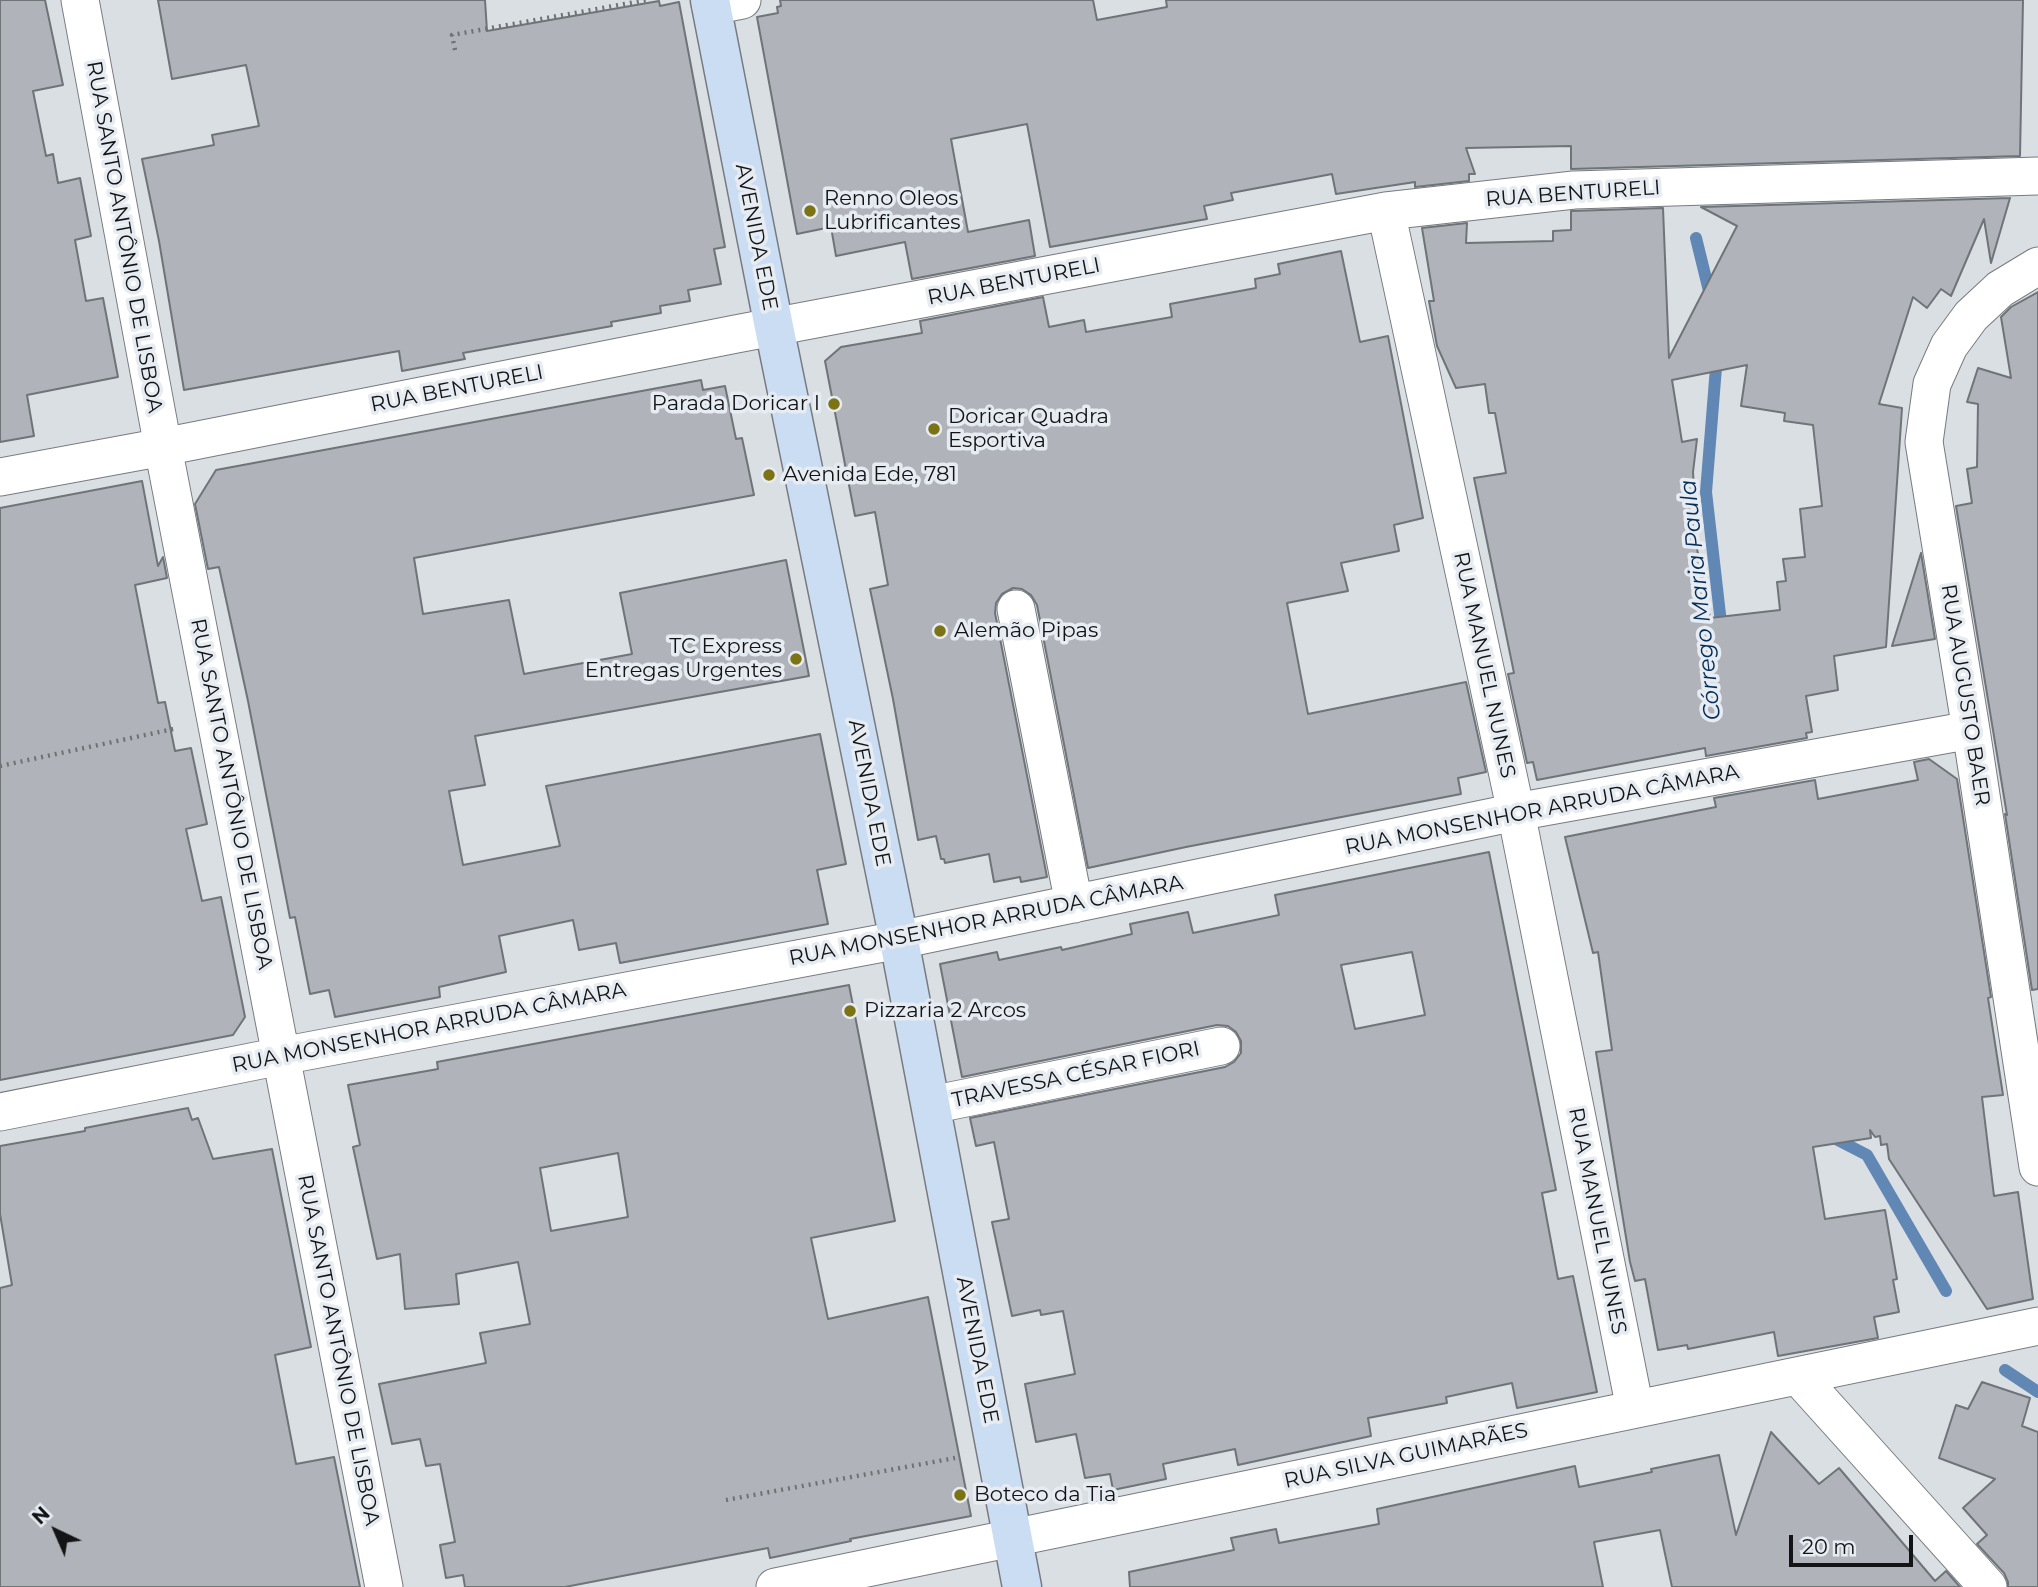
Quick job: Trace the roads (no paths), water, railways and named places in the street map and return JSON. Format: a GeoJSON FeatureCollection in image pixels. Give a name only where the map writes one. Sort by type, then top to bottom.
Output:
{"type":"FeatureCollection","features":[{"type":"Feature","properties":{"kind":"main road","name":"AVENIDA EDE"},"geometry":{"type":"LineString","coordinates":[[721,2],[774,327],[900,940],[1022,1587]]}},
{"type":"Feature","properties":{"kind":"street","name":"RUA SANTO ANTÔNIO DE LISBOA"},"geometry":{"type":"LineString","coordinates":[[80,0],[163,447],[384,1587]]}},
{"type":"Feature","properties":{"kind":"street","name":"RUA BENTURELI"},"geometry":{"type":"LineString","coordinates":[[0,477],[1386,211],[1574,190],[2038,176]]}},
{"type":"Feature","properties":{"kind":"street","name":"RUA MANUEL NUNES"},"geometry":{"type":"LineString","coordinates":[[1386,211],[1516,812],[1635,1409]]}},
{"type":"Feature","properties":{"kind":"street","name":"RUA AUGUSTO BAER"},"geometry":{"type":"LineString","coordinates":[[2038,266],[2000,289],[1971,316],[1949,346],[1932,384],[1924,442],[2038,1167]]}},
{"type":"Feature","properties":{"kind":"street"},"geometry":{"type":"LineString","coordinates":[[1016,609],[1074,904]]}},
{"type":"Feature","properties":{"kind":"street","name":"RUA MONSENHOR ARRUDA CÂMARA"},"geometry":{"type":"LineString","coordinates":[[0,1112],[281,1056],[900,940],[1516,812],[1971,730]]}},
{"type":"Feature","properties":{"kind":"street","name":"TRAVESSA CÉSAR FIORI"},"geometry":{"type":"LineString","coordinates":[[931,1105],[1221,1046]]}},
{"type":"Feature","properties":{"kind":"street","name":"RUA SILVA GUIMARÃES"},"geometry":{"type":"LineString","coordinates":[[775,1587],[2038,1326]]}},
{"type":"Feature","properties":{"kind":"street"},"geometry":{"type":"LineString","coordinates":[[1799,1377],[1988,1587]]}},
{"type":"Feature","properties":{"kind":"waterway","name":"Córrego Maria Paula"},"geometry":{"type":"LineString","coordinates":[[1696,238],[1711,299]]}},
{"type":"Feature","properties":{"kind":"waterway","name":"Córrego Maria Paula"},"geometry":{"type":"LineString","coordinates":[[1717,355],[1706,492],[1722,632]]}},
{"type":"Feature","properties":{"kind":"waterway","name":"Córrego Maria Paula"},"geometry":{"type":"LineString","coordinates":[[1830,1136],[1867,1155],[1946,1291]]}},
{"type":"Feature","properties":{"kind":"waterway","name":"Córrego Maria Paula"},"geometry":{"type":"LineString","coordinates":[[2005,1370],[2038,1392]]}},
{"type":"Feature","properties":{"kind":"place","name":"Renno Oleos Lubrificantes"},"geometry":{"type":"Point","coordinates":[810,211]}},
{"type":"Feature","properties":{"kind":"place","name":"Parada Doricar I"},"geometry":{"type":"Point","coordinates":[834,404]}},
{"type":"Feature","properties":{"kind":"place","name":"Doricar Quadra Esportiva"},"geometry":{"type":"Point","coordinates":[934,429]}},
{"type":"Feature","properties":{"kind":"place","name":"Avenida Ede, 781"},"geometry":{"type":"Point","coordinates":[769,475]}},
{"type":"Feature","properties":{"kind":"place","name":"Alemão Pipas"},"geometry":{"type":"Point","coordinates":[940,631]}},
{"type":"Feature","properties":{"kind":"place","name":"TC Express Entregas Urgentes"},"geometry":{"type":"Point","coordinates":[796,659]}},
{"type":"Feature","properties":{"kind":"place","name":"Pizzaria 2 Arcos"},"geometry":{"type":"Point","coordinates":[850,1011]}},
{"type":"Feature","properties":{"kind":"place","name":"Boteco da Tia"},"geometry":{"type":"Point","coordinates":[960,1495]}}]}
